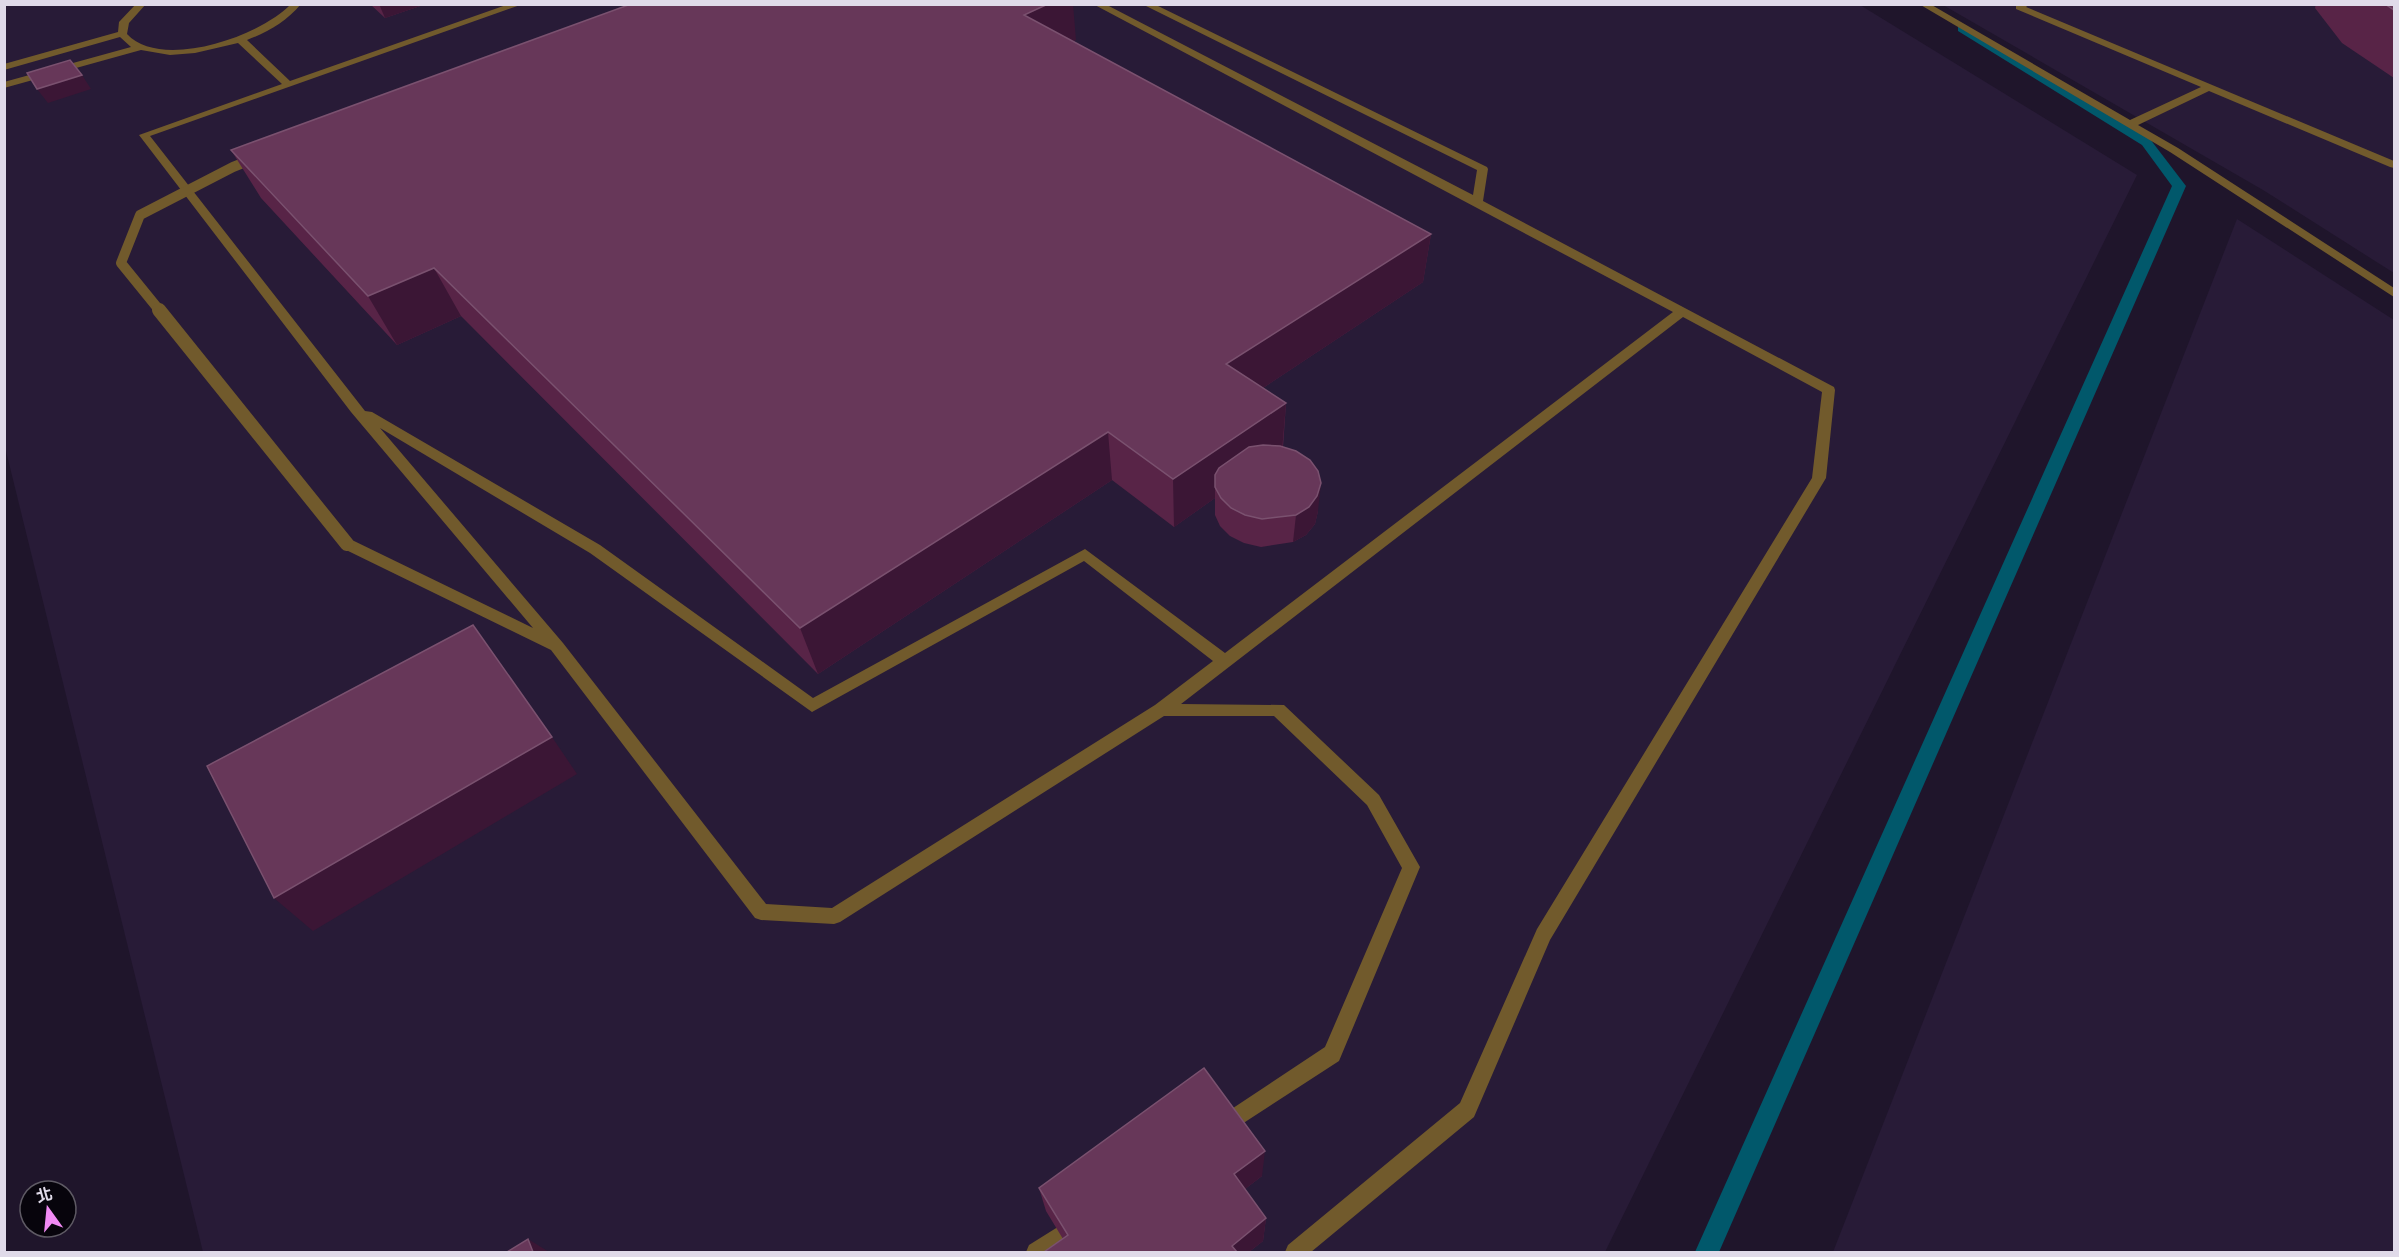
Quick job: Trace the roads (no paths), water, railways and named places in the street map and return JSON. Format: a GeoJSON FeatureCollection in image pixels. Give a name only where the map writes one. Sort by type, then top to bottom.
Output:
{"type":"FeatureCollection","features":[{"type":"Feature","properties":{"kind":"lane"},"geometry":{"type":"LineString","coordinates":[[122,34],[124,22],[142,4]]}},
{"type":"Feature","properties":{"kind":"lane"},"geometry":{"type":"LineString","coordinates":[[122,34],[132,44],[152,50],[179,51],[210,48],[241,40],[266,30],[285,18],[297,4]]}},
{"type":"Feature","properties":{"kind":"lane"},"geometry":{"type":"LineString","coordinates":[[519,4],[144,135],[356,410],[558,647],[761,912],[834,916],[1161,710],[1681,312]]}},
{"type":"Feature","properties":{"kind":"lane"},"geometry":{"type":"LineString","coordinates":[[1097,4],[1477,202],[1829,390],[1819,478],[1543,935],[1467,1110],[1295,1252]]}},
{"type":"Feature","properties":{"kind":"lane"},"geometry":{"type":"LineString","coordinates":[[1146,4],[1483,169],[1477,202]]}},
{"type":"Feature","properties":{"kind":"lane"},"geometry":{"type":"LineString","coordinates":[[1923,4],[2174,150],[2394,293]]}},
{"type":"Feature","properties":{"kind":"lane"},"geometry":{"type":"LineString","coordinates":[[2025,4],[2019,7],[2394,165]]}},
{"type":"Feature","properties":{"kind":"lane"},"geometry":{"type":"LineString","coordinates":[[4,67],[122,34]]}},
{"type":"Feature","properties":{"kind":"lane"},"geometry":{"type":"LineString","coordinates":[[241,40],[289,85]]}},
{"type":"Feature","properties":{"kind":"lane"},"geometry":{"type":"LineString","coordinates":[[4,86],[142,47]]}},
{"type":"Feature","properties":{"kind":"lane"},"geometry":{"type":"LineString","coordinates":[[2129,125],[2209,87]]}},
{"type":"Feature","properties":{"kind":"lane"},"geometry":{"type":"LineString","coordinates":[[266,154],[233,166],[140,215],[122,263],[347,544],[558,647]]}},
{"type":"Feature","properties":{"kind":"lane"},"geometry":{"type":"LineString","coordinates":[[356,410],[595,549],[812,706],[1085,554],[1224,661]]}},
{"type":"Feature","properties":{"kind":"lane"},"geometry":{"type":"LineString","coordinates":[[1161,710],[1278,710],[1373,800],[1411,867],[1332,1054],[1225,1125]]}},
{"type":"Feature","properties":{"kind":"lane"},"geometry":{"type":"LineString","coordinates":[[1036,1252],[1061,1235]]}},
{"type":"Feature","properties":{"kind":"waterway"},"geometry":{"type":"LineString","coordinates":[[1707,1252],[2179,186],[2146,142],[1962,29]]}}]}
